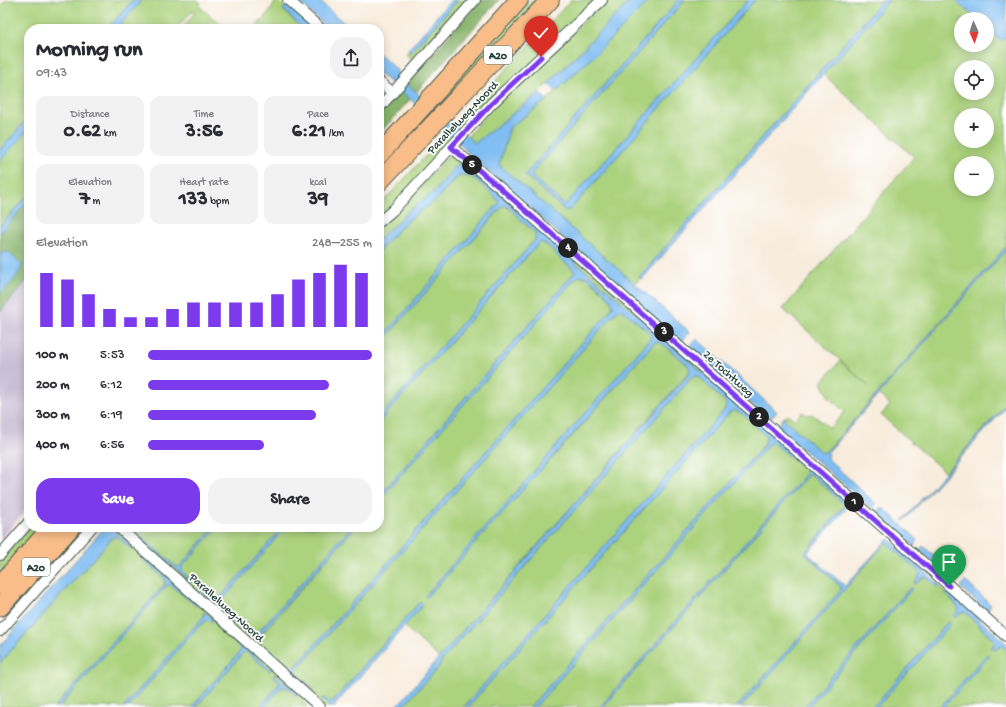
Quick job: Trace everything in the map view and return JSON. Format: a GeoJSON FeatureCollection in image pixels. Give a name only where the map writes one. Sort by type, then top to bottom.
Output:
{"type":"FeatureCollection","features":[{"type":"Feature","properties":{"kind":"highway","name":"A20"},"geometry":{"type":"LineString","coordinates":[[384,149],[519,0]]}},
{"type":"Feature","properties":{"kind":"highway","name":"A20"},"geometry":{"type":"LineString","coordinates":[[384,177],[550,0]]}},
{"type":"Feature","properties":{"kind":"highway","name":"A20"},"geometry":{"type":"LineString","coordinates":[[0,585],[48,532]]}},
{"type":"Feature","properties":{"kind":"highway","name":"A20"},"geometry":{"type":"LineString","coordinates":[[0,607],[67,532]]}},
{"type":"Feature","properties":{"kind":"street"},"geometry":{"type":"LineString","coordinates":[[288,0],[315,24]]}},
{"type":"Feature","properties":{"kind":"street"},"geometry":{"type":"LineString","coordinates":[[384,102],[476,0]]}},
{"type":"Feature","properties":{"kind":"street","name":"Parallelweg-Noord"},"geometry":{"type":"LineString","coordinates":[[384,218],[393,210],[497,98],[602,0]]}},
{"type":"Feature","properties":{"kind":"street"},"geometry":{"type":"LineString","coordinates":[[384,84],[394,91]]}},
{"type":"Feature","properties":{"kind":"street","name":"2e Tochtweg"},"geometry":{"type":"LineString","coordinates":[[453,145],[1006,636]]}},
{"type":"Feature","properties":{"kind":"street"},"geometry":{"type":"LineString","coordinates":[[0,555],[24,528]]}},
{"type":"Feature","properties":{"kind":"street"},"geometry":{"type":"LineString","coordinates":[[0,631],[88,532]]}},
{"type":"Feature","properties":{"kind":"street","name":"Parallelweg-Noord"},"geometry":{"type":"LineString","coordinates":[[123,532],[320,707]]}},
{"type":"Feature","properties":{"kind":"shaded area"},"geometry":{"type":"Polygon","coordinates":[[[24,281],[24,513],[0,540],[0,308],[24,281]]]}},
{"type":"Feature","properties":{"kind":"green space"},"geometry":{"type":"Polygon","coordinates":[[[6,0],[133,0],[111,24],[24,24],[24,123],[0,150],[0,6],[6,0]]]}},
{"type":"Feature","properties":{"kind":"green space"},"geometry":{"type":"Polygon","coordinates":[[[141,0],[198,0],[201,3],[199,5],[200,7],[220,24],[186,24],[195,12],[193,10],[180,24],[119,24],[141,0]]]}},
{"type":"Feature","properties":{"kind":"green space"},"geometry":{"type":"Polygon","coordinates":[[[278,0],[285,7],[283,10],[298,24],[258,24],[278,0]]]}},
{"type":"Feature","properties":{"kind":"green space"},"geometry":{"type":"Polygon","coordinates":[[[458,0],[470,0],[414,63],[406,54],[409,51],[412,51],[458,0]]]}},
{"type":"Feature","properties":{"kind":"green space"},"geometry":{"type":"Polygon","coordinates":[[[481,0],[499,0],[384,128],[384,108],[481,0]]]}},
{"type":"Feature","properties":{"kind":"green space"},"geometry":{"type":"Polygon","coordinates":[[[530,0],[542,0],[384,169],[384,161],[530,0]]]}},
{"type":"Feature","properties":{"kind":"green space"},"geometry":{"type":"Polygon","coordinates":[[[571,0],[597,0],[384,213],[384,201],[571,0]]]}},
{"type":"Feature","properties":{"kind":"green space"},"geometry":{"type":"Polygon","coordinates":[[[607,0],[631,0],[539,93],[477,143],[467,137],[494,105],[607,0]]]}},
{"type":"Feature","properties":{"kind":"green space"},"geometry":{"type":"Polygon","coordinates":[[[650,0],[679,0],[525,175],[566,211],[571,209],[755,0],[883,0],[640,276],[635,284],[499,165],[510,127],[547,100],[650,0]]]}},
{"type":"Feature","properties":{"kind":"green space"},"geometry":{"type":"Polygon","coordinates":[[[685,0],[748,0],[567,203],[562,203],[532,177],[532,173],[685,0]]]}},
{"type":"Feature","properties":{"kind":"green space"},"geometry":{"type":"Polygon","coordinates":[[[889,0],[955,0],[969,12],[954,12],[954,52],[994,52],[994,34],[1001,41],[1006,36],[1006,247],[828,450],[822,453],[783,418],[789,415],[795,420],[802,412],[807,415],[812,414],[830,428],[845,412],[829,398],[822,382],[840,361],[869,386],[783,309],[914,157],[823,74],[889,0]]]}},
{"type":"Feature","properties":{"kind":"green space"},"geometry":{"type":"Polygon","coordinates":[[[24,133],[24,200],[0,226],[0,160],[24,133]]]}},
{"type":"Feature","properties":{"kind":"green space"},"geometry":{"type":"Polygon","coordinates":[[[452,155],[466,166],[489,180],[852,504],[850,507],[737,404],[577,265],[575,261],[501,195],[457,164],[435,191],[410,210],[384,234],[384,222],[401,207],[448,156],[452,155]]]}},
{"type":"Feature","properties":{"kind":"green space"},"geometry":{"type":"Polygon","coordinates":[[[464,175],[473,178],[499,202],[384,335],[384,246],[404,224],[436,199],[457,178],[464,175]]]}},
{"type":"Feature","properties":{"kind":"green space"},"geometry":{"type":"Polygon","coordinates":[[[504,205],[515,213],[536,233],[535,240],[384,412],[384,339],[504,205]]]}},
{"type":"Feature","properties":{"kind":"green space"},"geometry":{"type":"Polygon","coordinates":[[[24,206],[24,284],[0,312],[0,233],[24,206]]]}},
{"type":"Feature","properties":{"kind":"green space"},"geometry":{"type":"Polygon","coordinates":[[[540,242],[550,247],[575,272],[384,490],[384,416],[540,242]]]}},
{"type":"Feature","properties":{"kind":"green space"},"geometry":{"type":"Polygon","coordinates":[[[1006,250],[1006,404],[945,472],[881,415],[890,405],[878,394],[1006,250]]]}},
{"type":"Feature","properties":{"kind":"green space"},"geometry":{"type":"Polygon","coordinates":[[[579,276],[587,277],[609,297],[613,306],[607,315],[295,667],[292,668],[288,666],[271,652],[263,648],[311,690],[313,689],[297,674],[296,671],[298,668],[617,311],[621,309],[648,331],[651,335],[651,339],[425,596],[427,597],[655,342],[660,342],[688,365],[690,371],[439,658],[404,626],[423,605],[420,602],[333,701],[330,703],[323,698],[321,699],[330,707],[322,707],[127,532],[132,532],[191,582],[192,581],[182,571],[182,567],[214,532],[279,532],[217,601],[212,599],[200,588],[198,589],[223,608],[219,604],[221,601],[282,532],[347,532],[261,629],[254,638],[257,640],[351,532],[384,532],[384,494],[579,276]]]}},
{"type":"Feature","properties":{"kind":"green space"},"geometry":{"type":"Polygon","coordinates":[[[693,376],[698,376],[702,379],[726,403],[726,409],[717,420],[464,707],[402,707],[438,668],[443,659],[693,376]]]}},
{"type":"Feature","properties":{"kind":"green space"},"geometry":{"type":"Polygon","coordinates":[[[735,410],[744,415],[766,436],[764,445],[530,707],[468,707],[730,412],[735,410]]]}},
{"type":"Feature","properties":{"kind":"green space"},"geometry":{"type":"Polygon","coordinates":[[[772,442],[806,469],[807,472],[600,707],[535,707],[768,445],[772,442]]]}},
{"type":"Feature","properties":{"kind":"green space"},"geometry":{"type":"Polygon","coordinates":[[[811,474],[845,505],[805,553],[841,587],[841,590],[737,707],[603,707],[808,475],[811,474]]]}},
{"type":"Feature","properties":{"kind":"green space"},"geometry":{"type":"Polygon","coordinates":[[[26,532],[37,532],[0,574],[0,561],[26,532]]]}},
{"type":"Feature","properties":{"kind":"green space"},"geometry":{"type":"Polygon","coordinates":[[[116,532],[119,532],[317,707],[312,707],[304,700],[302,702],[308,707],[264,707],[282,687],[286,687],[297,696],[274,676],[280,682],[260,707],[196,707],[244,652],[247,652],[270,671],[240,646],[241,648],[239,653],[192,707],[128,707],[198,627],[207,620],[212,621],[203,613],[204,616],[124,707],[59,707],[167,585],[171,585],[196,606],[138,555],[165,579],[165,584],[55,707],[0,707],[0,663],[113,537],[116,536],[131,549],[132,547],[116,532]]]}},
{"type":"Feature","properties":{"kind":"green space"},"geometry":{"type":"Polygon","coordinates":[[[136,532],[210,532],[179,567],[174,565],[136,532]]]}},
{"type":"Feature","properties":{"kind":"green space"},"geometry":{"type":"Polygon","coordinates":[[[886,542],[920,572],[920,575],[914,583],[916,584],[922,578],[926,577],[937,587],[940,587],[958,607],[959,610],[954,616],[956,618],[960,613],[965,612],[995,641],[992,648],[1002,646],[1006,650],[1006,707],[943,707],[988,657],[987,655],[940,707],[877,707],[950,625],[948,622],[873,707],[808,707],[912,589],[910,588],[804,707],[741,707],[886,542]]]}},
{"type":"Feature","properties":{"kind":"water"},"geometry":{"type":"Polygon","coordinates":[[[133,0],[142,0],[121,24],[111,24],[133,0]]]}},
{"type":"Feature","properties":{"kind":"water"},"geometry":{"type":"Polygon","coordinates":[[[297,0],[318,0],[345,24],[323,24],[297,0]]]}},
{"type":"Feature","properties":{"kind":"water"},"geometry":{"type":"Polygon","coordinates":[[[451,0],[458,0],[410,52],[408,50],[451,0]]]}},
{"type":"Feature","properties":{"kind":"water"},"geometry":{"type":"Polygon","coordinates":[[[631,0],[650,0],[596,54],[556,91],[548,84],[631,0]]]}},
{"type":"Feature","properties":{"kind":"water"},"geometry":{"type":"Polygon","coordinates":[[[679,0],[685,0],[532,173],[532,177],[562,203],[567,203],[748,0],[755,0],[571,209],[566,211],[525,175],[679,0]]]}},
{"type":"Feature","properties":{"kind":"water"},"geometry":{"type":"Polygon","coordinates":[[[883,0],[889,0],[642,279],[640,278],[640,276],[883,0]]]}},
{"type":"Feature","properties":{"kind":"water"},"geometry":{"type":"Polygon","coordinates":[[[955,0],[1006,0],[1006,36],[1001,41],[994,34],[994,12],[969,12],[955,0]]]}},
{"type":"Feature","properties":{"kind":"water"},"geometry":{"type":"Polygon","coordinates":[[[287,6],[309,24],[298,24],[283,9],[287,6]]]}},
{"type":"Feature","properties":{"kind":"water"},"geometry":{"type":"Polygon","coordinates":[[[384,58],[397,70],[399,77],[475,143],[539,93],[547,100],[510,127],[499,165],[690,332],[683,340],[680,341],[471,156],[460,144],[384,78],[384,58]]]}},
{"type":"Feature","properties":{"kind":"water"},"geometry":{"type":"Polygon","coordinates":[[[24,123],[24,135],[0,161],[0,150],[24,123]]]}},
{"type":"Feature","properties":{"kind":"water"},"geometry":{"type":"Polygon","coordinates":[[[457,164],[462,165],[469,172],[492,187],[568,254],[577,265],[658,333],[848,503],[848,507],[807,553],[845,586],[883,544],[884,545],[741,707],[737,707],[841,590],[841,587],[805,553],[845,505],[811,474],[808,475],[603,707],[600,707],[807,472],[806,469],[772,442],[535,707],[530,707],[764,445],[766,436],[744,415],[735,410],[730,412],[468,707],[464,707],[725,409],[726,403],[698,376],[693,376],[443,659],[438,668],[402,707],[396,707],[688,375],[690,371],[688,365],[660,342],[653,344],[427,597],[425,596],[650,339],[651,335],[648,331],[621,309],[617,311],[298,668],[296,671],[297,674],[314,691],[263,648],[265,646],[288,667],[295,667],[607,315],[613,306],[603,290],[587,277],[579,276],[574,280],[384,494],[384,490],[575,272],[550,247],[540,242],[384,416],[384,412],[535,240],[536,233],[510,208],[504,205],[384,339],[384,335],[499,202],[488,190],[472,177],[463,175],[455,179],[436,200],[401,227],[384,245],[384,234],[410,210],[435,191],[457,164]]]}},
{"type":"Feature","properties":{"kind":"water"},"geometry":{"type":"Polygon","coordinates":[[[24,200],[24,206],[0,233],[0,226],[24,200]]]}},
{"type":"Feature","properties":{"kind":"water"},"geometry":{"type":"Polygon","coordinates":[[[1006,247],[1006,250],[828,452],[827,458],[876,504],[872,508],[786,435],[778,426],[783,418],[822,453],[828,450],[1006,247]]]}},
{"type":"Feature","properties":{"kind":"water"},"geometry":{"type":"Polygon","coordinates":[[[8,252],[22,264],[19,273],[0,294],[0,254],[8,252]]]}},
{"type":"Feature","properties":{"kind":"water"},"geometry":{"type":"Polygon","coordinates":[[[697,339],[777,412],[769,419],[691,350],[690,347],[697,339]]]}},
{"type":"Feature","properties":{"kind":"water"},"geometry":{"type":"Polygon","coordinates":[[[1006,404],[1006,407],[904,521],[903,520],[1006,404]]]}},
{"type":"Feature","properties":{"kind":"water"},"geometry":{"type":"Polygon","coordinates":[[[881,508],[883,508],[918,540],[914,546],[877,513],[881,508]]]}},
{"type":"Feature","properties":{"kind":"water"},"geometry":{"type":"Polygon","coordinates":[[[101,532],[116,532],[133,549],[131,549],[116,536],[113,537],[0,663],[0,646],[101,532]]]}},
{"type":"Feature","properties":{"kind":"water"},"geometry":{"type":"Polygon","coordinates":[[[132,532],[136,532],[174,565],[179,567],[210,532],[214,532],[182,567],[182,571],[192,581],[191,582],[132,532]]]}},
{"type":"Feature","properties":{"kind":"water"},"geometry":{"type":"Polygon","coordinates":[[[279,532],[282,532],[219,604],[250,632],[247,634],[198,589],[200,588],[212,599],[217,601],[279,532]]]}},
{"type":"Feature","properties":{"kind":"water"},"geometry":{"type":"Polygon","coordinates":[[[347,532],[351,532],[256,640],[254,638],[347,532]]]}},
{"type":"Feature","properties":{"kind":"water"},"geometry":{"type":"Polygon","coordinates":[[[889,539],[940,585],[940,587],[938,588],[926,577],[922,578],[916,584],[914,583],[920,575],[920,572],[885,542],[889,539]]]}},
{"type":"Feature","properties":{"kind":"water"},"geometry":{"type":"Polygon","coordinates":[[[923,546],[955,573],[951,578],[919,550],[923,546]]]}},
{"type":"Feature","properties":{"kind":"water"},"geometry":{"type":"Polygon","coordinates":[[[138,553],[141,554],[197,604],[196,606],[171,585],[167,585],[59,707],[55,707],[165,584],[165,579],[138,555],[138,553]]]}},
{"type":"Feature","properties":{"kind":"water"},"geometry":{"type":"Polygon","coordinates":[[[965,581],[991,605],[987,611],[960,587],[965,581]]]}},
{"type":"Feature","properties":{"kind":"water"},"geometry":{"type":"Polygon","coordinates":[[[910,588],[912,589],[808,707],[804,707],[910,588]]]}},
{"type":"Feature","properties":{"kind":"water"},"geometry":{"type":"Polygon","coordinates":[[[946,592],[1006,643],[1006,650],[1002,646],[994,650],[992,648],[995,641],[965,612],[960,613],[956,618],[953,616],[959,610],[956,604],[945,593],[946,592]]]}},
{"type":"Feature","properties":{"kind":"water"},"geometry":{"type":"Polygon","coordinates":[[[420,602],[423,605],[335,705],[335,707],[330,707],[321,699],[323,698],[330,702],[333,701],[420,602]]]}},
{"type":"Feature","properties":{"kind":"water"},"geometry":{"type":"Polygon","coordinates":[[[204,612],[213,619],[213,621],[207,620],[198,627],[128,707],[124,707],[204,616],[204,612]]]}},
{"type":"Feature","properties":{"kind":"water"},"geometry":{"type":"Polygon","coordinates":[[[948,622],[950,622],[950,625],[877,707],[873,707],[948,622]]]}},
{"type":"Feature","properties":{"kind":"water"},"geometry":{"type":"Polygon","coordinates":[[[219,625],[222,626],[271,670],[269,671],[247,652],[244,652],[196,707],[192,707],[241,649],[219,625]]]}},
{"type":"Feature","properties":{"kind":"water"},"geometry":{"type":"Polygon","coordinates":[[[987,654],[989,656],[944,707],[940,707],[987,654]]]}},
{"type":"Feature","properties":{"kind":"water"},"geometry":{"type":"Polygon","coordinates":[[[275,674],[299,695],[297,696],[286,687],[282,687],[264,707],[260,707],[280,682],[273,676],[275,674]]]}},
{"type":"Feature","properties":{"kind":"route"},"geometry":{"type":"LineString","coordinates":[[541,57],[492,103],[451,147],[499,187],[683,349],[949,586]]}}]}
